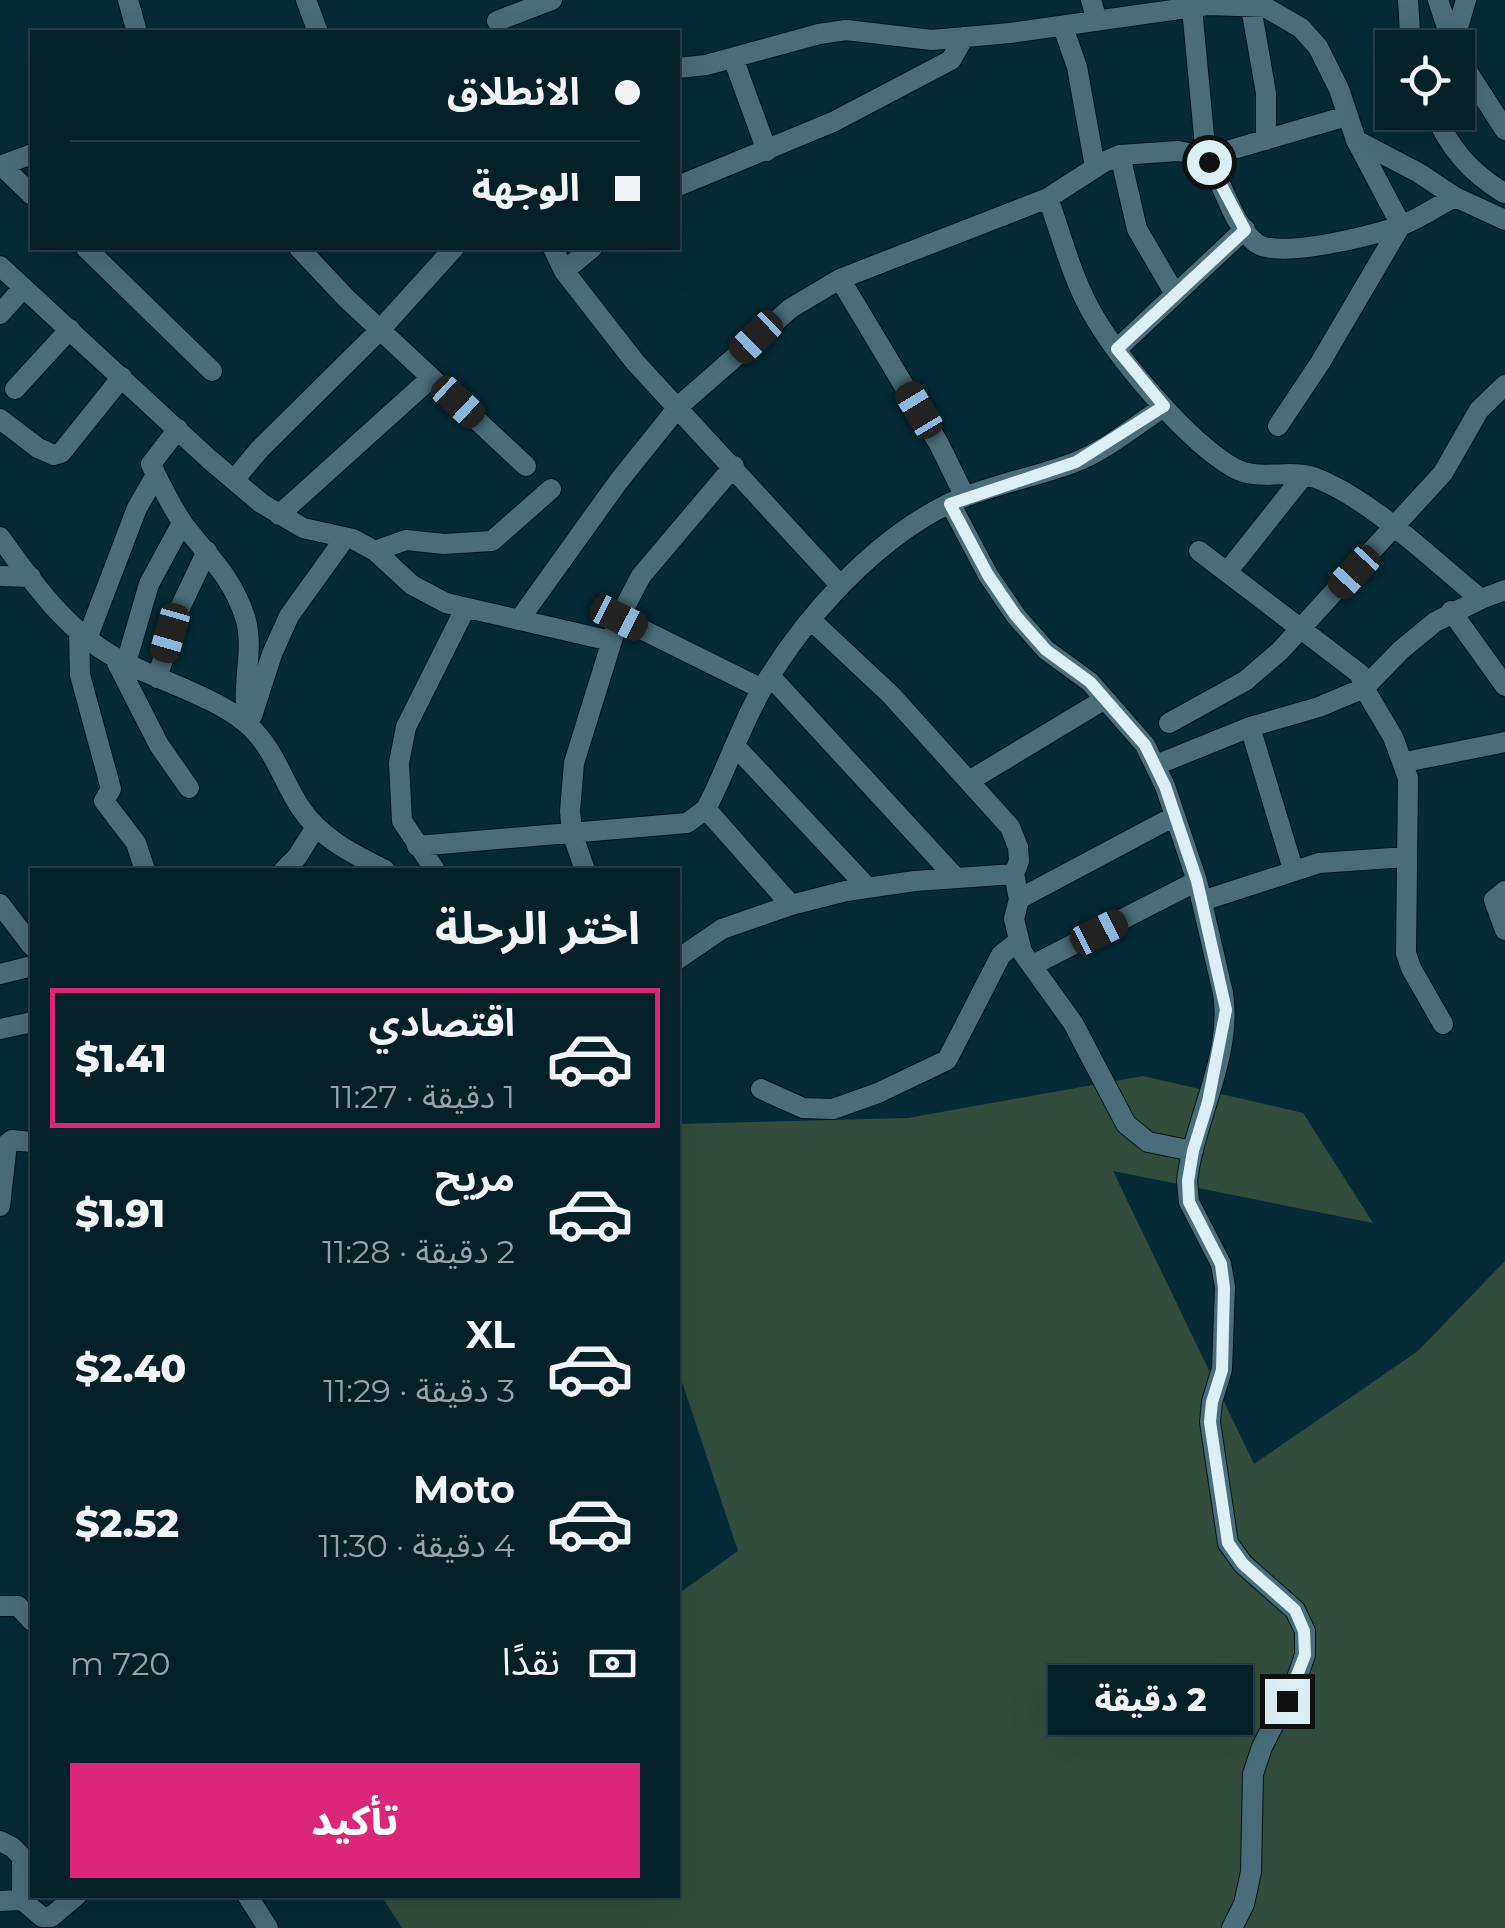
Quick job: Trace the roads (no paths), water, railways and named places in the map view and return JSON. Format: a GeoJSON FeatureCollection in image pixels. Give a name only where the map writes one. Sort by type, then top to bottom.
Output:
{"type":"FeatureCollection","features":[{"type":"Feature","properties":{"kind":"street"},"geometry":{"type":"LineString","coordinates":[[128,0],[136,30]]}},
{"type":"Feature","properties":{"kind":"street"},"geometry":{"type":"LineString","coordinates":[[306,0],[317,30]]}},
{"type":"Feature","properties":{"kind":"street"},"geometry":{"type":"LineString","coordinates":[[490,0],[500,27],[552,0]]}},
{"type":"Feature","properties":{"kind":"street"},"geometry":{"type":"LineString","coordinates":[[1408,0],[1409,30]]}},
{"type":"Feature","properties":{"kind":"street"},"geometry":{"type":"LineString","coordinates":[[1438,0],[1448,30]]}},
{"type":"Feature","properties":{"kind":"street"},"geometry":{"type":"LineString","coordinates":[[1459,30],[1466,0]]}},
{"type":"Feature","properties":{"kind":"street"},"geometry":{"type":"LineString","coordinates":[[1251,6],[1266,92],[1266,140]]}},
{"type":"Feature","properties":{"kind":"street"},"geometry":{"type":"LineString","coordinates":[[680,68],[846,30],[920,41],[1062,26],[1094,10],[1251,6],[1274,11],[1308,36],[1327,61],[1356,140],[1401,225]]}},
{"type":"Feature","properties":{"kind":"street"},"geometry":{"type":"LineString","coordinates":[[1192,8],[1206,157],[1245,230],[1260,245],[1281,250],[1315,247],[1401,225],[1455,197]]}},
{"type":"Feature","properties":{"kind":"street"},"geometry":{"type":"LineString","coordinates":[[1062,26],[1076,67],[1095,167]]}},
{"type":"Feature","properties":{"kind":"street"},"geometry":{"type":"LineString","coordinates":[[680,185],[833,122],[951,60],[964,38]]}},
{"type":"Feature","properties":{"kind":"street"},"geometry":{"type":"LineString","coordinates":[[733,58],[768,150]]}},
{"type":"Feature","properties":{"kind":"street"},"geometry":{"type":"LineString","coordinates":[[1475,82],[1505,130]]}},
{"type":"Feature","properties":{"kind":"street"},"geometry":{"type":"LineString","coordinates":[[519,620],[618,482],[679,406],[791,308],[840,279],[1048,198],[1120,154],[1178,151],[1206,157],[1347,116]]}},
{"type":"Feature","properties":{"kind":"street"},"geometry":{"type":"LineString","coordinates":[[1356,140],[1419,172],[1455,197],[1500,217],[1504,191],[1466,164],[1446,142],[1441,130]]}},
{"type":"Feature","properties":{"kind":"street"},"geometry":{"type":"LineString","coordinates":[[1120,154],[1136,229],[1175,294]]}},
{"type":"Feature","properties":{"kind":"street"},"geometry":{"type":"LineString","coordinates":[[30,155],[1,166],[30,193]]}},
{"type":"Feature","properties":{"kind":"street"},"geometry":{"type":"LineString","coordinates":[[1048,198],[1085,299],[1117,349],[1164,406],[1205,446],[1236,469],[1254,474],[1304,475],[1336,488],[1394,528],[1481,600]]}},
{"type":"Feature","properties":{"kind":"street"},"geometry":{"type":"LineString","coordinates":[[1278,426],[1401,225]]}},
{"type":"Feature","properties":{"kind":"street"},"geometry":{"type":"LineString","coordinates":[[1117,349],[1245,230]]}},
{"type":"Feature","properties":{"kind":"street"},"geometry":{"type":"LineString","coordinates":[[88,250],[212,371]]}},
{"type":"Feature","properties":{"kind":"street"},"geometry":{"type":"LineString","coordinates":[[301,250],[526,466]]}},
{"type":"Feature","properties":{"kind":"street"},"geometry":{"type":"LineString","coordinates":[[234,480],[258,450],[380,330],[452,250]]}},
{"type":"Feature","properties":{"kind":"street"},"geometry":{"type":"LineString","coordinates":[[554,250],[564,271],[636,362],[840,585]]}},
{"type":"Feature","properties":{"kind":"street"},"geometry":{"type":"LineString","coordinates":[[564,271],[590,250]]}},
{"type":"Feature","properties":{"kind":"street"},"geometry":{"type":"LineString","coordinates":[[0,266],[234,480],[279,515],[314,532],[357,540],[423,592],[465,609],[611,641]]}},
{"type":"Feature","properties":{"kind":"street"},"geometry":{"type":"LineString","coordinates":[[840,279],[929,427],[988,575],[1046,650],[1074,669],[1145,745],[1156,765],[1200,891],[1226,1018],[1188,1181],[1189,1202],[1221,1264],[1224,1288],[1222,1370],[1210,1422],[1228,1543],[1243,1564],[1295,1610],[1304,1631],[1305,1655],[1253,1774],[1251,1872],[1244,1904],[1232,1928]]}},
{"type":"Feature","properties":{"kind":"street"},"geometry":{"type":"LineString","coordinates":[[0,314],[23,288]]}},
{"type":"Feature","properties":{"kind":"street"},"geometry":{"type":"LineString","coordinates":[[16,389],[70,329]]}},
{"type":"Feature","properties":{"kind":"street"},"geometry":{"type":"LineString","coordinates":[[0,419],[38,448],[54,455],[61,453],[122,376]]}},
{"type":"Feature","properties":{"kind":"street"},"geometry":{"type":"LineString","coordinates":[[279,515],[431,378]]}},
{"type":"Feature","properties":{"kind":"street"},"geometry":{"type":"LineString","coordinates":[[1169,723],[1245,682],[1301,628],[1442,473],[1479,410],[1505,386]]}},
{"type":"Feature","properties":{"kind":"street"},"geometry":{"type":"LineString","coordinates":[[417,846],[687,823],[706,809],[766,683],[840,585],[899,534],[958,500],[1076,462],[1164,406]]}},
{"type":"Feature","properties":{"kind":"street"},"geometry":{"type":"LineString","coordinates":[[178,429],[152,462],[182,523],[226,574],[248,630],[245,697],[250,726]]}},
{"type":"Feature","properties":{"kind":"street"},"geometry":{"type":"LineString","coordinates":[[584,868],[572,832],[570,812],[574,762],[619,618],[642,576],[734,466]]}},
{"type":"Feature","properties":{"kind":"street"},"geometry":{"type":"LineString","coordinates":[[145,868],[136,843],[104,801],[111,790],[80,675],[83,636],[137,508],[156,474]]}},
{"type":"Feature","properties":{"kind":"street"},"geometry":{"type":"LineString","coordinates":[[1227,572],[1304,475]]}},
{"type":"Feature","properties":{"kind":"street"},"geometry":{"type":"LineString","coordinates":[[375,551],[406,540],[444,544],[492,541],[551,489]]}},
{"type":"Feature","properties":{"kind":"street"},"geometry":{"type":"LineString","coordinates":[[182,523],[150,584],[120,660],[159,745],[189,788]]}},
{"type":"Feature","properties":{"kind":"street"},"geometry":{"type":"LineString","coordinates":[[0,538],[83,636],[120,660],[250,726],[268,747],[297,802],[316,827],[342,847],[381,868]]}},
{"type":"Feature","properties":{"kind":"street"},"geometry":{"type":"LineString","coordinates":[[250,726],[269,663],[289,616],[345,538]]}},
{"type":"Feature","properties":{"kind":"street"},"geometry":{"type":"LineString","coordinates":[[1200,551],[1360,674],[1405,762],[1410,817],[1406,858],[1408,962],[1442,1024]]}},
{"type":"Feature","properties":{"kind":"street"},"geometry":{"type":"LineString","coordinates":[[157,678],[178,612],[207,552]]}},
{"type":"Feature","properties":{"kind":"street"},"geometry":{"type":"LineString","coordinates":[[0,576],[31,577]]}},
{"type":"Feature","properties":{"kind":"street"},"geometry":{"type":"LineString","coordinates":[[1156,765],[1250,727],[1319,707],[1364,688],[1400,650],[1452,612],[1505,590]]}},
{"type":"Feature","properties":{"kind":"street"},"geometry":{"type":"LineString","coordinates":[[434,868],[402,820],[400,763],[406,727],[465,609]]}},
{"type":"Feature","properties":{"kind":"street"},"geometry":{"type":"LineString","coordinates":[[1452,612],[1505,686]]}},
{"type":"Feature","properties":{"kind":"street"},"geometry":{"type":"LineString","coordinates":[[619,618],[766,683],[956,878]]}},
{"type":"Feature","properties":{"kind":"street"},"geometry":{"type":"LineString","coordinates":[[812,620],[892,695],[1010,827],[1019,861],[1014,874],[1019,898],[1014,919],[1017,942],[1074,1022],[1126,1124],[1157,1145],[1193,1151]]}},
{"type":"Feature","properties":{"kind":"street"},"geometry":{"type":"LineString","coordinates":[[969,781],[1105,699]]}},
{"type":"Feature","properties":{"kind":"street"},"geometry":{"type":"LineString","coordinates":[[1250,727],[1293,869]]}},
{"type":"Feature","properties":{"kind":"street"},"geometry":{"type":"LineString","coordinates":[[1405,762],[1505,742]]}},
{"type":"Feature","properties":{"kind":"street"},"geometry":{"type":"LineString","coordinates":[[736,747],[868,888]]}},
{"type":"Feature","properties":{"kind":"street"},"geometry":{"type":"LineString","coordinates":[[706,809],[791,906]]}},
{"type":"Feature","properties":{"kind":"street"},"geometry":{"type":"LineString","coordinates":[[1019,898],[1173,817]]}},
{"type":"Feature","properties":{"kind":"street"},"geometry":{"type":"LineString","coordinates":[[286,868],[316,827]]}},
{"type":"Feature","properties":{"kind":"street"},"geometry":{"type":"LineString","coordinates":[[1033,965],[1200,891],[1347,859],[1406,858]]}},
{"type":"Feature","properties":{"kind":"street"},"geometry":{"type":"LineString","coordinates":[[680,958],[722,929],[791,906],[868,888],[1014,874]]}},
{"type":"Feature","properties":{"kind":"street"},"geometry":{"type":"LineString","coordinates":[[1505,892],[1494,900],[1505,930]]}},
{"type":"Feature","properties":{"kind":"street"},"geometry":{"type":"LineString","coordinates":[[0,904],[30,943]]}},
{"type":"Feature","properties":{"kind":"street"},"geometry":{"type":"LineString","coordinates":[[761,1089],[803,1108],[833,1109],[878,1093],[947,1060],[1001,956],[1017,942]]}},
{"type":"Feature","properties":{"kind":"street"},"geometry":{"type":"LineString","coordinates":[[0,974],[30,966]]}},
{"type":"Feature","properties":{"kind":"street"},"geometry":{"type":"LineString","coordinates":[[0,1029],[30,1022]]}},
{"type":"Feature","properties":{"kind":"street"},"geometry":{"type":"LineString","coordinates":[[0,1206],[7,1144],[12,1140],[30,1142]]}},
{"type":"Feature","properties":{"kind":"street"},"geometry":{"type":"LineString","coordinates":[[0,1841],[22,1857],[22,1900]]}},
{"type":"Feature","properties":{"kind":"street"},"geometry":{"type":"LineString","coordinates":[[0,1900],[22,1900],[42,1917],[50,1917],[73,1898]]}},
{"type":"Feature","properties":{"kind":"street"},"geometry":{"type":"LineString","coordinates":[[249,1898],[268,1928]]}}]}
